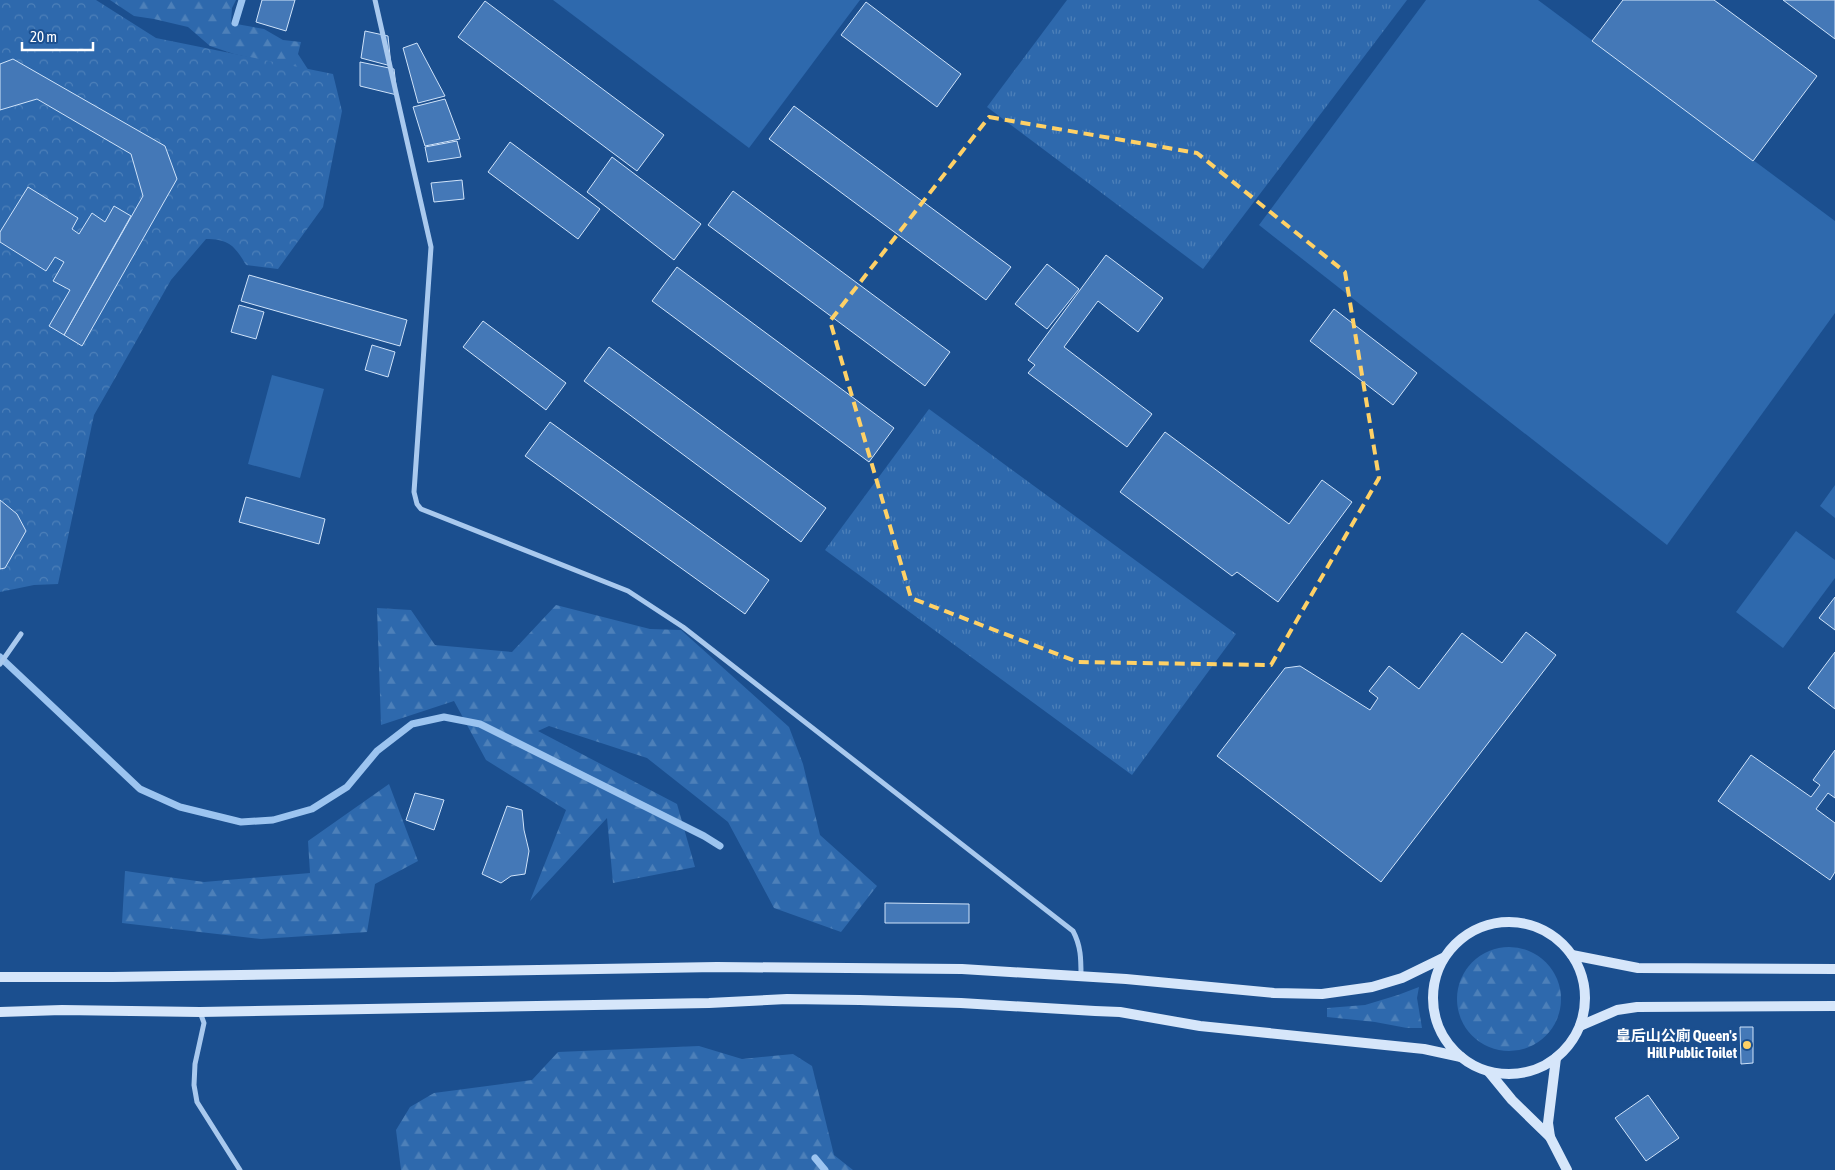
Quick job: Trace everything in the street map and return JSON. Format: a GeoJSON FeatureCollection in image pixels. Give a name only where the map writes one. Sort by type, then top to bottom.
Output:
{"type":"FeatureCollection","features":[{"type":"Feature","properties":{"kind":"main road"},"geometry":{"type":"LineString","coordinates":[[1501,922],[1523,923],[1544,930],[1564,945],[1572,955],[1580,969],[1585,988],[1584,1014],[1571,1042],[1556,1058],[1544,1066],[1522,1073],[1490,1072],[1472,1065],[1461,1057],[1444,1038],[1434,1016],[1433,989],[1436,973],[1443,958],[1456,942],[1470,932],[1490,924],[1501,922]]}},
{"type":"Feature","properties":{"kind":"main road"},"geometry":{"type":"LineString","coordinates":[[1572,955],[1638,968],[1835,969]]}},
{"type":"Feature","properties":{"kind":"main road"},"geometry":{"type":"LineString","coordinates":[[0,977],[113,977],[765,966],[962,968],[1081,976],[1274,993],[1322,994],[1372,987],[1402,978],[1443,958]]}},
{"type":"Feature","properties":{"kind":"main road"},"geometry":{"type":"LineString","coordinates":[[0,1012],[62,1010],[200,1012],[699,1003],[786,999],[960,1003],[1120,1012],[1200,1026],[1424,1049],[1461,1057]]}},
{"type":"Feature","properties":{"kind":"main road"},"geometry":{"type":"LineString","coordinates":[[1580,1026],[1617,1010],[1637,1007],[1835,1006]]}},
{"type":"Feature","properties":{"kind":"main road"},"geometry":{"type":"LineString","coordinates":[[1550,1138],[1548,1123],[1556,1058]]}},
{"type":"Feature","properties":{"kind":"main road"},"geometry":{"type":"LineString","coordinates":[[1490,1072],[1512,1100],[1550,1138],[1567,1170]]}},
{"type":"Feature","properties":{"kind":"street"},"geometry":{"type":"LineString","coordinates":[[375,0],[431,247],[414,492],[417,504],[422,510],[628,591],[683,627],[1073,931],[1078,940],[1081,953],[1081,976]]}},
{"type":"Feature","properties":{"kind":"street"},"geometry":{"type":"LineString","coordinates":[[0,664],[21,634]]}},
{"type":"Feature","properties":{"kind":"street"},"geometry":{"type":"LineString","coordinates":[[200,1012],[204,1023],[195,1064],[194,1085],[197,1102],[240,1170]]}},
{"type":"Feature","properties":{"kind":"highlighted area"},"geometry":{"type":"Polygon","coordinates":[[[989,117],[1197,153],[1345,272],[1379,478],[1271,665],[1078,662],[911,598],[830,321],[989,117]]]}},
{"type":"Feature","properties":{"kind":"green space"},"geometry":{"type":"Polygon","coordinates":[[[0,0],[96,0],[156,38],[333,74],[342,111],[323,207],[278,269],[246,265],[235,248],[226,242],[206,239],[171,280],[94,415],[58,584],[34,585],[0,592],[0,0]]]}},
{"type":"Feature","properties":{"kind":"green space"},"geometry":{"type":"Polygon","coordinates":[[[110,0],[236,0],[232,8],[231,23],[264,29],[283,40],[301,42],[298,54],[309,71],[234,54],[210,46],[188,27],[134,16],[110,0]]]}},
{"type":"Feature","properties":{"kind":"green space"},"geometry":{"type":"Polygon","coordinates":[[[553,0],[860,0],[749,148],[553,0]]]}},
{"type":"Feature","properties":{"kind":"green space"},"geometry":{"type":"Polygon","coordinates":[[[1067,0],[1407,0],[1203,269],[987,107],[1067,0]]]}},
{"type":"Feature","properties":{"kind":"green space"},"geometry":{"type":"Polygon","coordinates":[[[1426,0],[1538,0],[1835,221],[1835,313],[1667,545],[1259,225],[1426,0]]]}},
{"type":"Feature","properties":{"kind":"green space"},"geometry":{"type":"Polygon","coordinates":[[[272,375],[324,389],[300,478],[248,464],[272,375]]]}},
{"type":"Feature","properties":{"kind":"green space"},"geometry":{"type":"Polygon","coordinates":[[[929,409],[1236,634],[1132,775],[825,550],[929,409]]]}},
{"type":"Feature","properties":{"kind":"green space"},"geometry":{"type":"Polygon","coordinates":[[[1835,485],[1835,518],[1820,506],[1835,485]]]}},
{"type":"Feature","properties":{"kind":"green space"},"geometry":{"type":"Polygon","coordinates":[[[1796,531],[1835,560],[1835,578],[1783,648],[1736,612],[1796,531]]]}},
{"type":"Feature","properties":{"kind":"green space"},"geometry":{"type":"Polygon","coordinates":[[[556,605],[650,629],[681,630],[789,727],[803,764],[820,835],[877,886],[841,932],[774,908],[728,822],[647,758],[549,726],[538,731],[677,804],[695,867],[613,883],[607,818],[530,901],[566,810],[486,760],[454,701],[381,725],[377,608],[411,610],[435,645],[512,652],[556,605]]]}},
{"type":"Feature","properties":{"kind":"green space"},"geometry":{"type":"Polygon","coordinates":[[[389,784],[418,861],[375,884],[367,932],[261,939],[122,923],[125,871],[204,882],[310,873],[308,841],[389,784]]]}},
{"type":"Feature","properties":{"kind":"green space"},"geometry":{"type":"Polygon","coordinates":[[[1509,947],[1529,951],[1546,962],[1557,979],[1561,999],[1557,1019],[1546,1036],[1529,1047],[1509,1051],[1489,1047],[1472,1036],[1461,1019],[1457,999],[1461,979],[1472,962],[1489,951],[1509,947]]]}},
{"type":"Feature","properties":{"kind":"green space"},"geometry":{"type":"Polygon","coordinates":[[[1419,987],[1417,998],[1422,1028],[1407,1028],[1375,1022],[1327,1017],[1327,1008],[1365,1005],[1419,987]]]}},
{"type":"Feature","properties":{"kind":"green space"},"geometry":{"type":"Polygon","coordinates":[[[699,1046],[742,1059],[793,1054],[812,1066],[834,1155],[853,1170],[401,1170],[396,1130],[410,1107],[434,1093],[532,1080],[558,1052],[699,1046]]]}},
{"type":"Feature","properties":{"kind":"building"},"geometry":{"type":"Polygon","coordinates":[[[262,0],[295,0],[286,31],[256,22],[262,0]]]}},
{"type":"Feature","properties":{"kind":"building"},"geometry":{"type":"Polygon","coordinates":[[[1623,0],[1714,0],[1817,76],[1753,161],[1592,41],[1623,0]]]}},
{"type":"Feature","properties":{"kind":"building"},"geometry":{"type":"Polygon","coordinates":[[[1783,0],[1835,0],[1835,39],[1783,0]]]}},
{"type":"Feature","properties":{"kind":"building"},"geometry":{"type":"Polygon","coordinates":[[[485,1],[664,135],[637,171],[458,37],[485,1]]]}},
{"type":"Feature","properties":{"kind":"building"},"geometry":{"type":"Polygon","coordinates":[[[866,2],[961,74],[937,107],[841,35],[866,2]]]}},
{"type":"Feature","properties":{"kind":"building"},"geometry":{"type":"Polygon","coordinates":[[[365,31],[388,36],[391,66],[361,58],[365,31]]]}},
{"type":"Feature","properties":{"kind":"building"},"geometry":{"type":"Polygon","coordinates":[[[417,43],[445,96],[418,103],[403,48],[417,43]]]}},
{"type":"Feature","properties":{"kind":"building"},"geometry":{"type":"Polygon","coordinates":[[[13,59],[165,146],[177,179],[82,346],[64,335],[143,196],[131,154],[37,99],[0,110],[0,64],[13,59]]]}},
{"type":"Feature","properties":{"kind":"building"},"geometry":{"type":"Polygon","coordinates":[[[360,62],[394,69],[397,95],[360,86],[360,62]]]}},
{"type":"Feature","properties":{"kind":"building"},"geometry":{"type":"Polygon","coordinates":[[[445,99],[460,139],[425,146],[413,107],[445,99]]]}},
{"type":"Feature","properties":{"kind":"building"},"geometry":{"type":"Polygon","coordinates":[[[794,106],[1011,267],[986,300],[769,139],[794,106]]]}},
{"type":"Feature","properties":{"kind":"building"},"geometry":{"type":"Polygon","coordinates":[[[457,141],[461,157],[428,162],[425,147],[457,141]]]}},
{"type":"Feature","properties":{"kind":"building"},"geometry":{"type":"Polygon","coordinates":[[[510,142],[600,209],[578,239],[488,172],[510,142]]]}},
{"type":"Feature","properties":{"kind":"building"},"geometry":{"type":"Polygon","coordinates":[[[612,157],[701,224],[674,260],[587,192],[612,157]]]}},
{"type":"Feature","properties":{"kind":"building"},"geometry":{"type":"Polygon","coordinates":[[[462,180],[464,199],[434,202],[431,183],[462,180]]]}},
{"type":"Feature","properties":{"kind":"building"},"geometry":{"type":"Polygon","coordinates":[[[28,187],[78,218],[72,229],[79,234],[92,213],[105,222],[114,206],[131,216],[64,335],[49,326],[70,290],[53,281],[64,262],[55,257],[46,271],[0,242],[0,232],[28,187]]]}},
{"type":"Feature","properties":{"kind":"building"},"geometry":{"type":"Polygon","coordinates":[[[733,191],[950,352],[925,386],[708,225],[733,191]]]}},
{"type":"Feature","properties":{"kind":"building"},"geometry":{"type":"Polygon","coordinates":[[[1106,255],[1163,298],[1138,332],[1098,301],[1064,347],[1152,414],[1127,447],[1028,373],[1035,365],[1028,360],[1106,255]]]}},
{"type":"Feature","properties":{"kind":"building"},"geometry":{"type":"Polygon","coordinates":[[[1047,264],[1079,289],[1047,329],[1015,304],[1047,264]]]}},
{"type":"Feature","properties":{"kind":"building"},"geometry":{"type":"Polygon","coordinates":[[[677,267],[894,428],[869,462],[652,301],[677,267]]]}},
{"type":"Feature","properties":{"kind":"building"},"geometry":{"type":"Polygon","coordinates":[[[249,275],[407,320],[400,346],[241,301],[249,275]]]}},
{"type":"Feature","properties":{"kind":"building"},"geometry":{"type":"Polygon","coordinates":[[[239,305],[264,312],[256,339],[231,332],[239,305]]]}},
{"type":"Feature","properties":{"kind":"building"},"geometry":{"type":"Polygon","coordinates":[[[1334,309],[1417,373],[1393,405],[1310,341],[1334,309]]]}},
{"type":"Feature","properties":{"kind":"building"},"geometry":{"type":"Polygon","coordinates":[[[483,321],[566,383],[546,410],[463,347],[483,321]]]}},
{"type":"Feature","properties":{"kind":"building"},"geometry":{"type":"Polygon","coordinates":[[[372,345],[395,352],[388,377],[365,370],[372,345]]]}},
{"type":"Feature","properties":{"kind":"building"},"geometry":{"type":"Polygon","coordinates":[[[609,347],[826,508],[801,542],[584,381],[609,347]]]}},
{"type":"Feature","properties":{"kind":"building"},"geometry":{"type":"Polygon","coordinates":[[[550,422],[769,580],[745,614],[525,456],[550,422]]]}},
{"type":"Feature","properties":{"kind":"building"},"geometry":{"type":"Polygon","coordinates":[[[1165,432],[1289,524],[1322,480],[1352,502],[1278,602],[1237,572],[1232,576],[1120,492],[1165,432]]]}},
{"type":"Feature","properties":{"kind":"building"},"geometry":{"type":"Polygon","coordinates":[[[246,497],[325,519],[319,544],[239,522],[246,497]]]}},
{"type":"Feature","properties":{"kind":"building"},"geometry":{"type":"Polygon","coordinates":[[[0,500],[17,514],[26,531],[5,568],[0,569],[0,500]]]}},
{"type":"Feature","properties":{"kind":"building"},"geometry":{"type":"Polygon","coordinates":[[[1835,597],[1835,630],[1819,618],[1835,597]]]}},
{"type":"Feature","properties":{"kind":"building"},"geometry":{"type":"Polygon","coordinates":[[[1526,632],[1556,655],[1381,882],[1217,756],[1285,668],[1300,666],[1370,710],[1378,698],[1369,691],[1389,666],[1419,689],[1462,633],[1502,663],[1526,632]]]}},
{"type":"Feature","properties":{"kind":"building"},"geometry":{"type":"Polygon","coordinates":[[[1835,652],[1835,709],[1808,688],[1835,652]]]}},
{"type":"Feature","properties":{"kind":"building"},"geometry":{"type":"Polygon","coordinates":[[[1835,750],[1835,798],[1828,793],[1816,809],[1835,823],[1835,872],[1830,880],[1718,801],[1751,755],[1811,797],[1820,785],[1813,780],[1835,750]]]}},
{"type":"Feature","properties":{"kind":"building"},"geometry":{"type":"Polygon","coordinates":[[[415,793],[444,800],[434,830],[406,820],[415,793]]]}},
{"type":"Feature","properties":{"kind":"building"},"geometry":{"type":"Polygon","coordinates":[[[507,806],[522,810],[529,851],[525,874],[511,876],[501,883],[482,874],[507,806]]]}},
{"type":"Feature","properties":{"kind":"building"},"geometry":{"type":"Polygon","coordinates":[[[885,903],[969,904],[969,923],[885,923],[885,903]]]}},
{"type":"Feature","properties":{"kind":"building","name":"皇后山公廁 Queen's Hill Public Toilet"},"geometry":{"type":"Polygon","coordinates":[[[1740,1027],[1753,1027],[1753,1063],[1741,1064],[1740,1027]]]}},
{"type":"Feature","properties":{"kind":"building"},"geometry":{"type":"Polygon","coordinates":[[[1648,1095],[1679,1138],[1646,1161],[1615,1118],[1648,1095]]]}},
{"type":"Feature","properties":{"kind":"waterway"},"geometry":{"type":"LineString","coordinates":[[235,23],[242,0]]}},
{"type":"Feature","properties":{"kind":"waterway"},"geometry":{"type":"LineString","coordinates":[[0,657],[140,789],[180,807],[241,822],[273,820],[312,809],[347,787],[377,751],[412,724],[444,717],[480,724],[704,836],[720,846]]}},
{"type":"Feature","properties":{"kind":"waterway"},"geometry":{"type":"LineString","coordinates":[[815,1158],[825,1170]]}},
{"type":"Feature","properties":{"kind":"place","name":"皇后山公廁 Queen's Hill Public Toilet"},"geometry":{"type":"Point","coordinates":[1747,1045]}}]}
